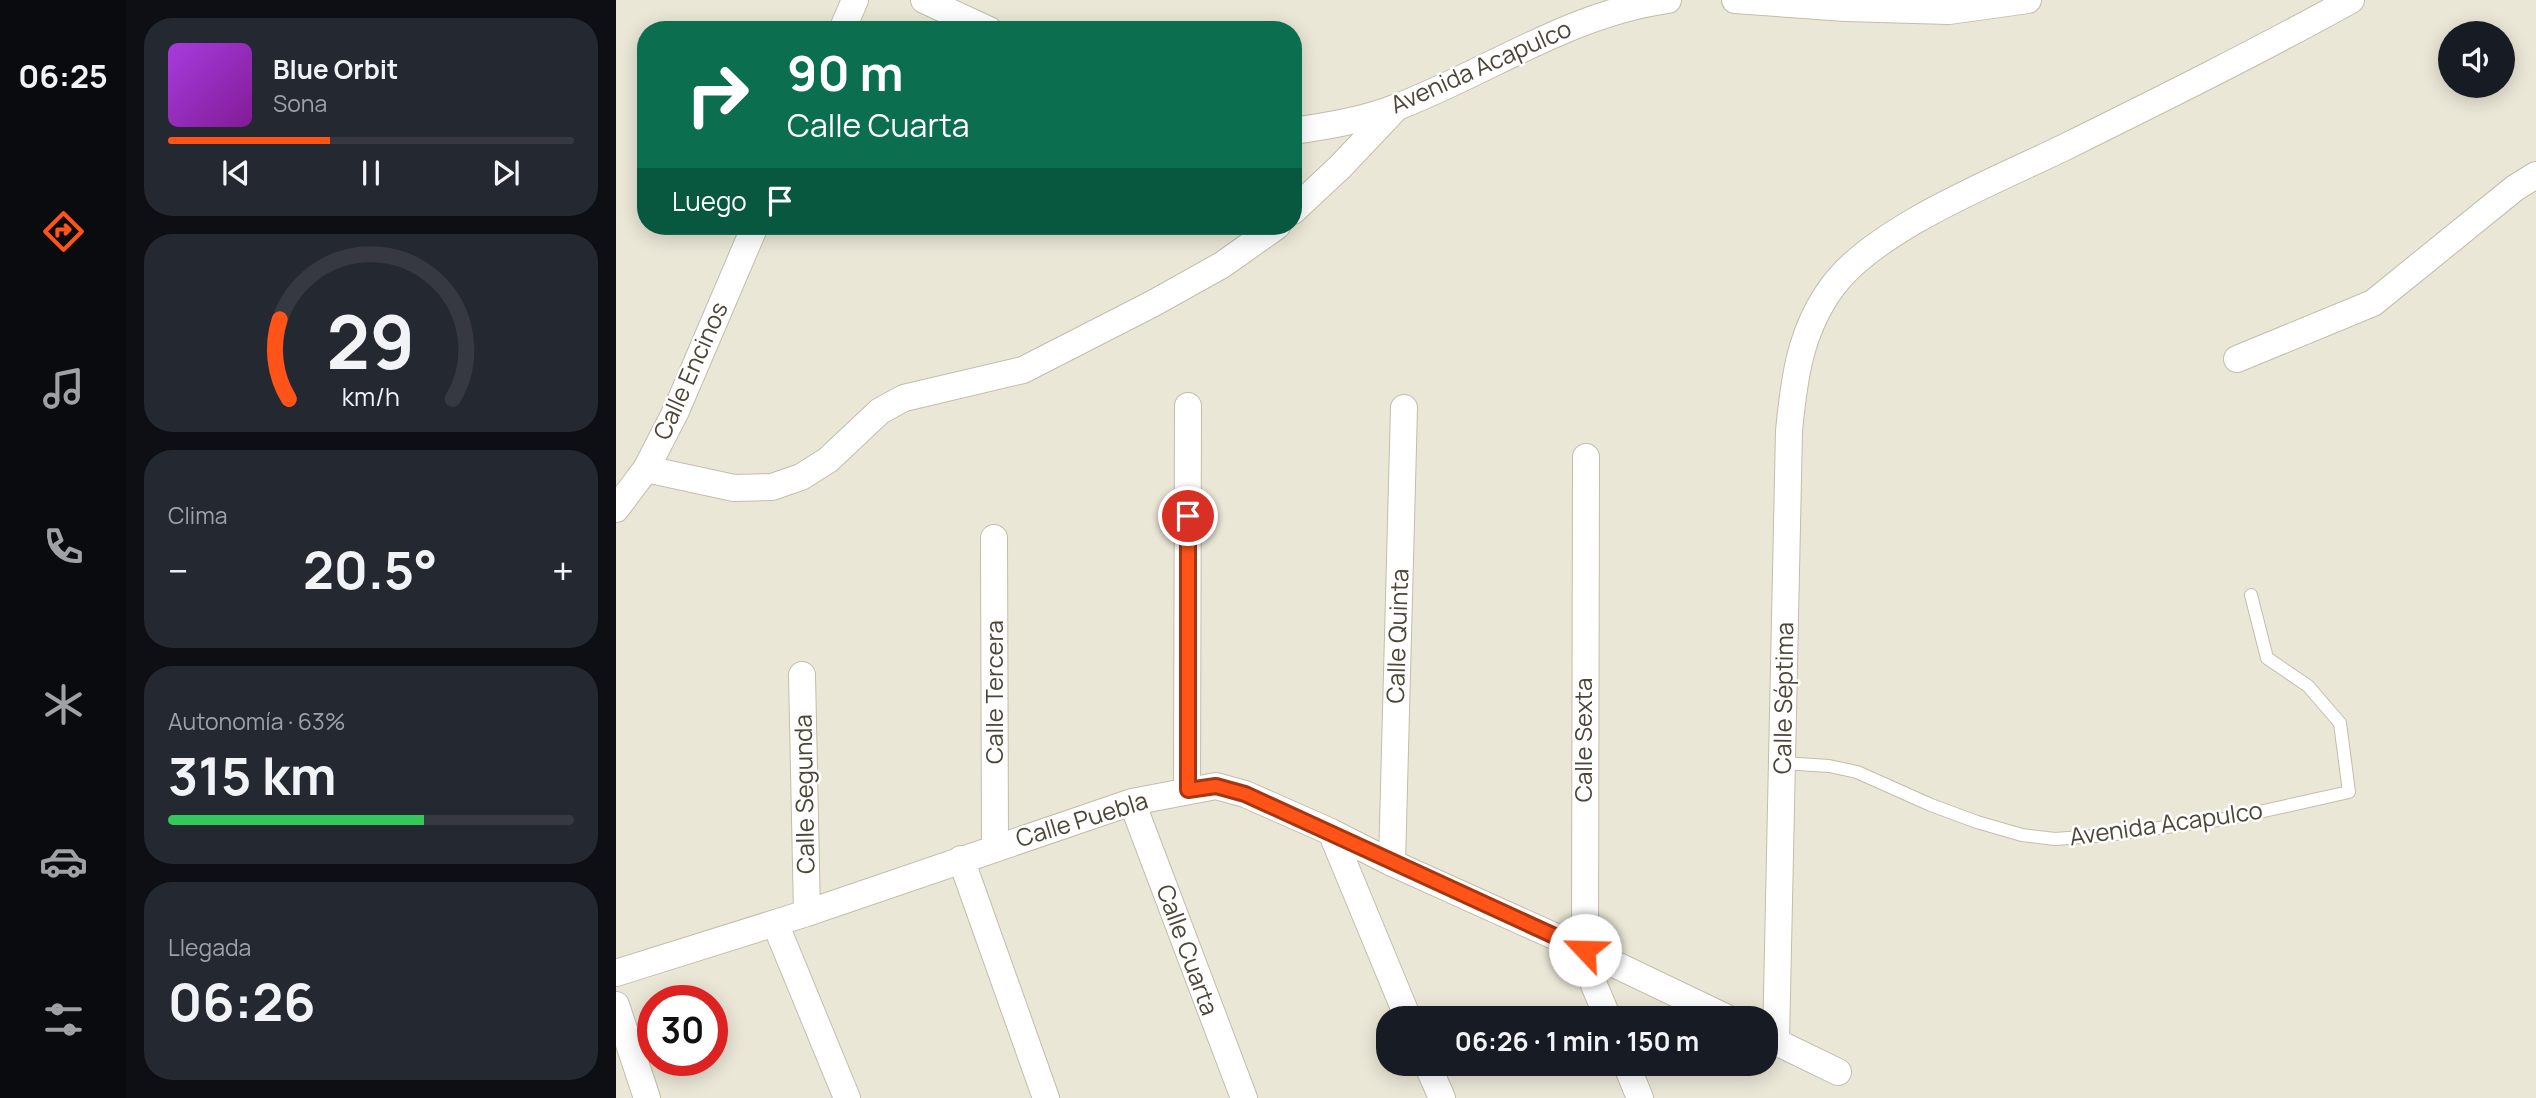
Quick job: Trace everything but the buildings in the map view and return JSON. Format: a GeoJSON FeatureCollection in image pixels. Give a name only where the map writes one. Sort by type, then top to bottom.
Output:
{"type":"FeatureCollection","features":[{"type":"Feature","properties":{"kind":"street"},"geometry":{"type":"LineString","coordinates":[[846,21],[855,0]]}},
{"type":"Feature","properties":{"kind":"street"},"geometry":{"type":"LineString","coordinates":[[924,0],[970,21]]}},
{"type":"Feature","properties":{"kind":"street","name":"Avenida Acapulco"},"geometry":{"type":"LineString","coordinates":[[1302,130],[1335,125],[1396,107],[1564,29],[1610,12],[1668,0]]}},
{"type":"Feature","properties":{"kind":"street"},"geometry":{"type":"LineString","coordinates":[[1735,0],[1845,8],[1949,10],[2028,0]]}},
{"type":"Feature","properties":{"kind":"street","name":"Calle Séptima"},"geometry":{"type":"LineString","coordinates":[[1772,1006],[1783,763],[1789,431],[1799,355],[1814,315],[1833,285],[1861,257],[1934,211],[2100,130],[2351,0]]}},
{"type":"Feature","properties":{"kind":"street"},"geometry":{"type":"LineString","coordinates":[[1302,203],[1340,167],[1396,107]]}},
{"type":"Feature","properties":{"kind":"street"},"geometry":{"type":"LineString","coordinates":[[2237,359],[2374,303],[2515,188],[2536,175]]}},
{"type":"Feature","properties":{"kind":"street","name":"Calle Encinos"},"geometry":{"type":"LineString","coordinates":[[616,509],[646,469],[676,411],[751,235]]}},
{"type":"Feature","properties":{"kind":"street"},"geometry":{"type":"LineString","coordinates":[[646,469],[734,488],[772,487],[801,477],[828,460],[880,411],[904,398],[1023,370],[1199,278],[1264,235]]}},
{"type":"Feature","properties":{"kind":"street"},"geometry":{"type":"LineString","coordinates":[[1188,406],[1188,790]]}},
{"type":"Feature","properties":{"kind":"street","name":"Calle Quinta"},"geometry":{"type":"LineString","coordinates":[[1392,863],[1404,408]]}},
{"type":"Feature","properties":{"kind":"street","name":"Calle Sexta"},"geometry":{"type":"LineString","coordinates":[[1586,457],[1585,950],[1603,1006]]}},
{"type":"Feature","properties":{"kind":"street","name":"Calle Tercera"},"geometry":{"type":"LineString","coordinates":[[994,538],[995,847]]}},
{"type":"Feature","properties":{"kind":"street","name":"Calle Segunda"},"geometry":{"type":"LineString","coordinates":[[802,675],[807,913]]}},
{"type":"Feature","properties":{"kind":"street","name":"Calle Puebla"},"geometry":{"type":"LineString","coordinates":[[616,973],[807,913],[1132,802],[1216,786],[1245,794],[1331,832],[1392,863],[1702,1006]]}},
{"type":"Feature","properties":{"kind":"street","name":"Calle Cuarta"},"geometry":{"type":"LineString","coordinates":[[1132,802],[1244,1098]]}},
{"type":"Feature","properties":{"kind":"street"},"geometry":{"type":"LineString","coordinates":[[1331,832],[1403,1006]]}},
{"type":"Feature","properties":{"kind":"street"},"geometry":{"type":"LineString","coordinates":[[961,859],[1046,1098]]}},
{"type":"Feature","properties":{"kind":"street"},"geometry":{"type":"LineString","coordinates":[[775,923],[846,1098]]}},
{"type":"Feature","properties":{"kind":"street"},"geometry":{"type":"LineString","coordinates":[[616,1005],[647,1098]]}},
{"type":"Feature","properties":{"kind":"street"},"geometry":{"type":"LineString","coordinates":[[1778,1042],[1838,1072]]}},
{"type":"Feature","properties":{"kind":"street"},"geometry":{"type":"LineString","coordinates":[[1432,1076],[1442,1098]]}},
{"type":"Feature","properties":{"kind":"street"},"geometry":{"type":"LineString","coordinates":[[1631,1076],[1640,1098]]}},
{"type":"Feature","properties":{"kind":"lane","name":"Avenida Acapulco"},"geometry":{"type":"LineString","coordinates":[[1783,763],[1829,766],[1857,772],[1976,822],[2022,835],[2055,839],[2108,835],[2232,818],[2349,792],[2340,723],[2308,686],[2267,658],[2251,595]]}},
{"type":"Feature","properties":{"kind":"shaded area"},"geometry":{"type":"Polygon","coordinates":[[[616,0],[2536,0],[2536,1098],[616,1098],[616,0]]]}},
{"type":"Feature","properties":{"kind":"route"},"geometry":{"type":"LineString","coordinates":[[1188,516],[1188,790],[1216,786],[1245,794],[1585,950]]}}]}
